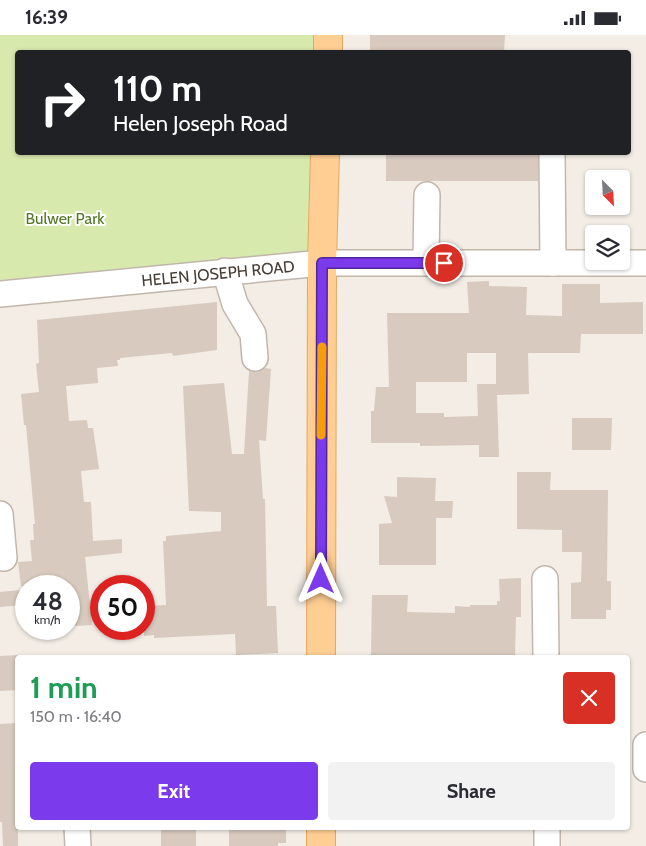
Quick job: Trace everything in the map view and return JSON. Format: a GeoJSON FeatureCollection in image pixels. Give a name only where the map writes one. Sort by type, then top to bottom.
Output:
{"type":"FeatureCollection","features":[{"type":"Feature","properties":{"kind":"main road"},"geometry":{"type":"LineString","coordinates":[[328,35],[328,50]]}},
{"type":"Feature","properties":{"kind":"main road"},"geometry":{"type":"LineString","coordinates":[[321,655],[322,263],[325,155]]}},
{"type":"Feature","properties":{"kind":"main road"},"geometry":{"type":"LineString","coordinates":[[321,830],[321,846]]}},
{"type":"Feature","properties":{"kind":"street"},"geometry":{"type":"LineString","coordinates":[[552,155],[552,263]]}},
{"type":"Feature","properties":{"kind":"street"},"geometry":{"type":"LineString","coordinates":[[426,263],[427,195]]}},
{"type":"Feature","properties":{"kind":"street","name":"HELEN JOSEPH ROAD"},"geometry":{"type":"LineString","coordinates":[[0,293],[322,263],[646,263]]}},
{"type":"Feature","properties":{"kind":"street"},"geometry":{"type":"LineString","coordinates":[[225,271],[235,304],[252,334],[255,359]]}},
{"type":"Feature","properties":{"kind":"street"},"geometry":{"type":"LineString","coordinates":[[0,514],[4,559]]}},
{"type":"Feature","properties":{"kind":"street"},"geometry":{"type":"LineString","coordinates":[[545,579],[546,655]]}},
{"type":"Feature","properties":{"kind":"street"},"geometry":{"type":"LineString","coordinates":[[646,745],[646,769]]}},
{"type":"Feature","properties":{"kind":"street"},"geometry":{"type":"LineString","coordinates":[[77,830],[78,846]]}},
{"type":"Feature","properties":{"kind":"street"},"geometry":{"type":"LineString","coordinates":[[547,830],[547,846]]}},
{"type":"Feature","properties":{"kind":"green space","name":"Bulwer Park"},"geometry":{"type":"Polygon","coordinates":[[[0,35],[322,35],[322,50],[15,50],[15,155],[321,155],[320,261],[0,288],[0,35]]]}},
{"type":"Feature","properties":{"kind":"building"},"geometry":{"type":"Polygon","coordinates":[[[370,35],[505,35],[504,50],[370,50],[370,35]]]}},
{"type":"Feature","properties":{"kind":"building"},"geometry":{"type":"Polygon","coordinates":[[[386,155],[538,155],[538,181],[386,181],[386,155]]]}},
{"type":"Feature","properties":{"kind":"building"},"geometry":{"type":"Polygon","coordinates":[[[489,281],[489,286],[527,287],[526,315],[562,316],[562,284],[600,284],[600,303],[643,302],[643,334],[581,334],[580,353],[528,353],[529,394],[497,395],[499,457],[479,457],[479,445],[420,446],[420,443],[371,443],[371,411],[374,411],[376,387],[389,387],[387,313],[469,313],[467,282],[489,281]],[[467,353],[467,382],[416,382],[416,413],[444,413],[444,417],[478,416],[477,384],[496,384],[496,353],[467,353]]]}},
{"type":"Feature","properties":{"kind":"building"},"geometry":{"type":"Polygon","coordinates":[[[217,302],[217,350],[173,356],[172,353],[120,358],[120,360],[117,360],[118,366],[97,368],[98,383],[66,386],[69,421],[87,420],[88,428],[93,428],[99,469],[81,471],[84,502],[91,502],[93,541],[122,539],[122,553],[85,557],[90,625],[80,626],[80,575],[20,575],[18,562],[32,561],[30,540],[34,540],[33,524],[35,524],[26,425],[24,425],[21,394],[39,392],[36,364],[39,363],[37,320],[217,302]]]}},
{"type":"Feature","properties":{"kind":"building"},"geometry":{"type":"Polygon","coordinates":[[[265,368],[271,369],[266,441],[259,440],[263,499],[265,499],[267,606],[276,606],[278,653],[236,655],[235,634],[155,638],[155,606],[166,605],[163,541],[166,541],[166,536],[221,531],[221,512],[189,511],[183,386],[224,383],[232,454],[244,454],[249,371],[257,372],[265,368]]]}},
{"type":"Feature","properties":{"kind":"building"},"geometry":{"type":"Polygon","coordinates":[[[572,418],[612,418],[611,450],[572,450],[572,418]]]}},
{"type":"Feature","properties":{"kind":"building"},"geometry":{"type":"Polygon","coordinates":[[[517,472],[551,472],[550,490],[608,490],[607,581],[611,581],[611,610],[606,610],[606,619],[571,619],[571,583],[581,582],[582,552],[562,552],[562,530],[517,529],[517,472]]]}},
{"type":"Feature","properties":{"kind":"building"},"geometry":{"type":"Polygon","coordinates":[[[397,477],[436,478],[435,501],[453,501],[452,518],[436,518],[436,565],[379,565],[379,524],[392,523],[384,496],[397,497],[397,477]]]}},
{"type":"Feature","properties":{"kind":"building"},"geometry":{"type":"Polygon","coordinates":[[[521,578],[521,617],[516,617],[515,655],[371,655],[372,595],[408,595],[407,612],[455,613],[455,606],[497,605],[497,601],[500,601],[499,579],[521,578]]]}},
{"type":"Feature","properties":{"kind":"building"},"geometry":{"type":"Polygon","coordinates":[[[15,591],[15,606],[0,607],[0,592],[15,591]]]}},
{"type":"Feature","properties":{"kind":"building"},"geometry":{"type":"Polygon","coordinates":[[[15,655],[15,690],[0,691],[0,656],[15,655]]]}},
{"type":"Feature","properties":{"kind":"building"},"geometry":{"type":"Polygon","coordinates":[[[15,723],[15,830],[18,830],[18,846],[3,846],[2,822],[0,822],[0,724],[15,723]]]}},
{"type":"Feature","properties":{"kind":"building"},"geometry":{"type":"Polygon","coordinates":[[[161,830],[196,830],[196,846],[161,846],[161,830]]]}},
{"type":"Feature","properties":{"kind":"building"},"geometry":{"type":"Polygon","coordinates":[[[229,830],[286,830],[286,843],[278,843],[278,846],[229,846],[229,830]]]}},
{"type":"Feature","properties":{"kind":"slow traffic"},"geometry":{"type":"LineString","coordinates":[[321,435],[322,347]]}},
{"type":"Feature","properties":{"kind":"route"},"geometry":{"type":"LineString","coordinates":[[321,579],[322,263],[444,263]]}}]}
